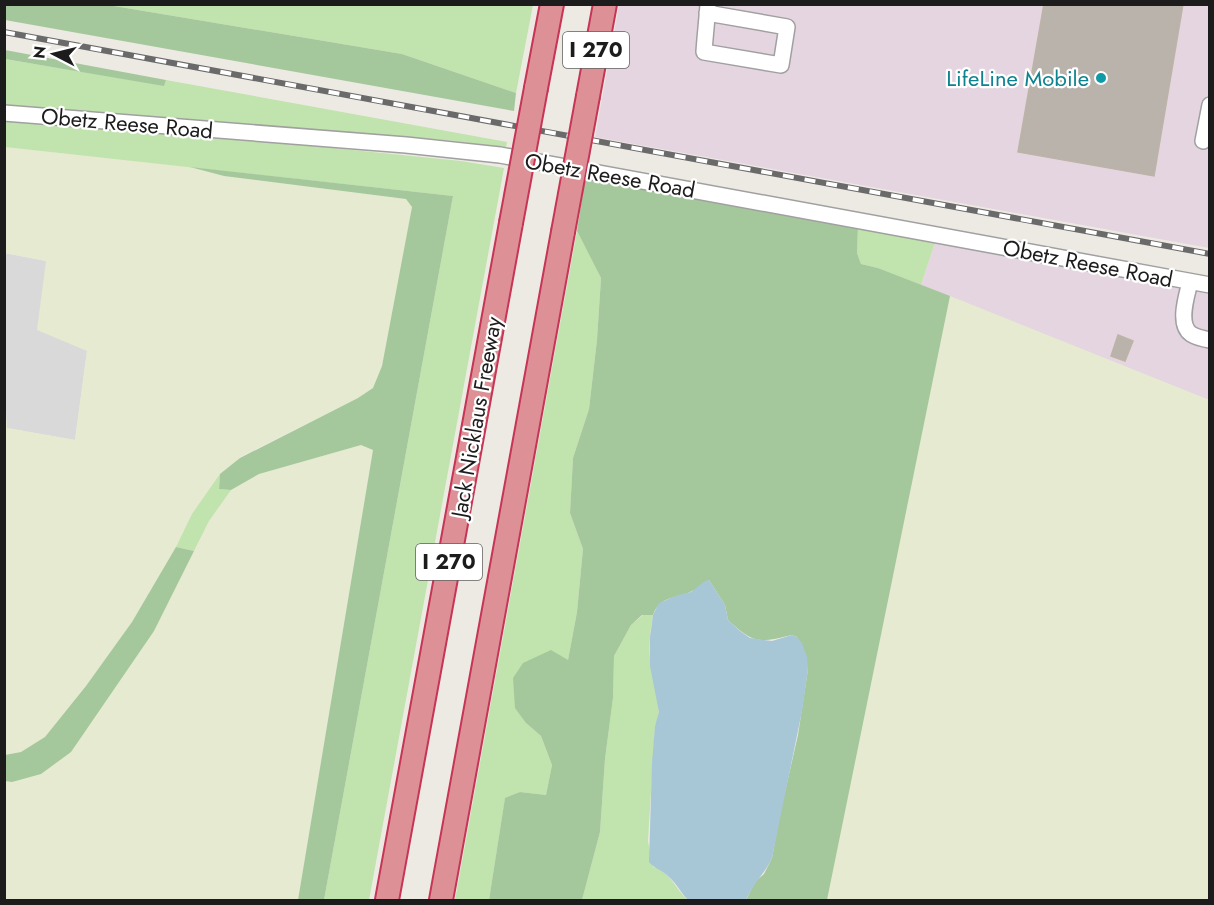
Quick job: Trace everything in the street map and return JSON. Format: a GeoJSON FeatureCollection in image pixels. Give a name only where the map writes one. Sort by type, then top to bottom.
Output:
{"type":"FeatureCollection","features":[{"type":"Feature","properties":{"kind":"highway","name":"Jack Nicklaus Freeway"},"geometry":{"type":"LineString","coordinates":[[387,900],[552,4]]}},
{"type":"Feature","properties":{"kind":"highway","name":"I 270"},"geometry":{"type":"LineString","coordinates":[[441,900],[605,4]]}},
{"type":"Feature","properties":{"kind":"street"},"geometry":{"type":"LineString","coordinates":[[707,14],[787,27],[781,65],[704,52],[707,14]]}},
{"type":"Feature","properties":{"kind":"street"},"geometry":{"type":"LineString","coordinates":[[1203,141],[1209,105]]}},
{"type":"Feature","properties":{"kind":"street","name":"Obetz Reese Road"},"geometry":{"type":"LineString","coordinates":[[4,113],[406,144],[500,155],[1209,285]]}},
{"type":"Feature","properties":{"kind":"street"},"geometry":{"type":"LineString","coordinates":[[1190,282],[1184,319],[1186,328],[1190,334],[1209,340]]}},
{"type":"Feature","properties":{"kind":"shaded area"},"geometry":{"type":"Polygon","coordinates":[[[619,5],[1209,5],[1209,248],[595,137],[619,5]]]}},
{"type":"Feature","properties":{"kind":"shaded area"},"geometry":{"type":"Polygon","coordinates":[[[935,242],[1209,292],[1209,400],[921,285],[935,242]]]}},
{"type":"Feature","properties":{"kind":"shaded area"},"geometry":{"type":"Polygon","coordinates":[[[4,253],[46,261],[87,351],[75,440],[7,428],[4,395],[4,253]]]}},
{"type":"Feature","properties":{"kind":"green space"},"geometry":{"type":"Polygon","coordinates":[[[4,5],[108,5],[402,54],[516,93],[514,111],[5,20],[4,5]]]}},
{"type":"Feature","properties":{"kind":"green space"},"geometry":{"type":"Polygon","coordinates":[[[108,5],[533,5],[516,93],[402,54],[108,5]]]}},
{"type":"Feature","properties":{"kind":"green space"},"geometry":{"type":"Polygon","coordinates":[[[5,50],[166,80],[164,86],[5,59],[5,50]]]}},
{"type":"Feature","properties":{"kind":"green space"},"geometry":{"type":"Polygon","coordinates":[[[4,59],[164,85],[166,80],[507,142],[506,148],[455,141],[5,106],[4,59]]]}},
{"type":"Feature","properties":{"kind":"green space"},"geometry":{"type":"Polygon","coordinates":[[[4,121],[323,147],[461,161],[504,168],[369,900],[324,900],[453,196],[5,147],[4,121]]]}},
{"type":"Feature","properties":{"kind":"green space"},"geometry":{"type":"Polygon","coordinates":[[[5,147],[190,167],[224,176],[406,199],[412,207],[382,366],[373,388],[358,398],[240,457],[192,514],[176,547],[132,622],[45,738],[21,752],[5,755],[5,395],[7,428],[75,440],[87,351],[37,330],[46,261],[5,253],[5,147]]]}},
{"type":"Feature","properties":{"kind":"green space"},"geometry":{"type":"Polygon","coordinates":[[[190,167],[453,196],[324,900],[298,900],[373,450],[361,445],[259,474],[231,490],[219,489],[220,474],[240,458],[358,398],[373,388],[382,366],[412,207],[406,199],[224,176],[190,167]]]}},
{"type":"Feature","properties":{"kind":"green space"},"geometry":{"type":"Polygon","coordinates":[[[585,179],[858,227],[857,253],[861,264],[878,268],[950,296],[827,900],[746,900],[755,882],[764,874],[772,858],[798,735],[808,669],[797,637],[792,635],[757,640],[744,634],[728,620],[725,605],[709,580],[686,594],[670,598],[660,604],[653,615],[642,615],[631,625],[614,656],[613,698],[605,759],[600,832],[582,900],[489,900],[505,798],[520,792],[546,795],[552,765],[541,736],[526,723],[515,708],[513,678],[523,663],[551,650],[568,660],[577,612],[583,549],[570,513],[573,458],[589,409],[601,278],[577,231],[585,179]]]}},
{"type":"Feature","properties":{"kind":"green space"},"geometry":{"type":"Polygon","coordinates":[[[858,227],[935,242],[921,285],[878,268],[861,264],[857,253],[858,227]]]}},
{"type":"Feature","properties":{"kind":"green space"},"geometry":{"type":"Polygon","coordinates":[[[577,231],[601,278],[589,409],[573,458],[570,513],[583,549],[577,612],[568,660],[526,723],[541,736],[552,765],[546,795],[520,792],[505,799],[489,900],[455,900],[577,231]]]}},
{"type":"Feature","properties":{"kind":"green space"},"geometry":{"type":"Polygon","coordinates":[[[950,296],[1209,400],[1209,900],[827,900],[950,296]]]}},
{"type":"Feature","properties":{"kind":"green space"},"geometry":{"type":"Polygon","coordinates":[[[361,445],[373,450],[298,900],[5,900],[5,781],[12,782],[154,631],[209,521],[231,490],[259,474],[361,445]]]}},
{"type":"Feature","properties":{"kind":"green space"},"geometry":{"type":"Polygon","coordinates":[[[220,474],[219,489],[231,490],[209,521],[194,551],[176,547],[192,514],[220,474]]]}},
{"type":"Feature","properties":{"kind":"green space"},"geometry":{"type":"Polygon","coordinates":[[[176,547],[194,551],[154,631],[71,752],[41,774],[12,782],[5,781],[5,755],[21,752],[45,737],[86,686],[132,622],[176,547]]]}},
{"type":"Feature","properties":{"kind":"green space"},"geometry":{"type":"Polygon","coordinates":[[[643,615],[653,615],[650,653],[659,704],[655,726],[648,841],[653,867],[669,877],[688,900],[582,900],[600,832],[605,759],[613,698],[614,656],[631,625],[643,615]]]}},
{"type":"Feature","properties":{"kind":"water"},"geometry":{"type":"Polygon","coordinates":[[[709,580],[725,605],[728,620],[740,631],[750,638],[772,641],[792,635],[802,643],[807,657],[808,669],[802,711],[772,858],[746,900],[688,900],[667,875],[649,862],[652,763],[655,726],[659,712],[650,666],[653,615],[659,603],[691,592],[709,580]]]}},
{"type":"Feature","properties":{"kind":"building","name":"LifeLine Mobile"},"geometry":{"type":"Polygon","coordinates":[[[1044,4],[1183,4],[1154,176],[1018,152],[1044,4]]]}},
{"type":"Feature","properties":{"kind":"building"},"geometry":{"type":"Polygon","coordinates":[[[1118,335],[1133,341],[1125,361],[1111,356],[1118,335]]]}},
{"type":"Feature","properties":{"kind":"railway"},"geometry":{"type":"LineString","coordinates":[[4,32],[1210,254]]}},
{"type":"Feature","properties":{"kind":"place","name":"LifeLine Mobile"},"geometry":{"type":"Point","coordinates":[1101,78]}}]}
